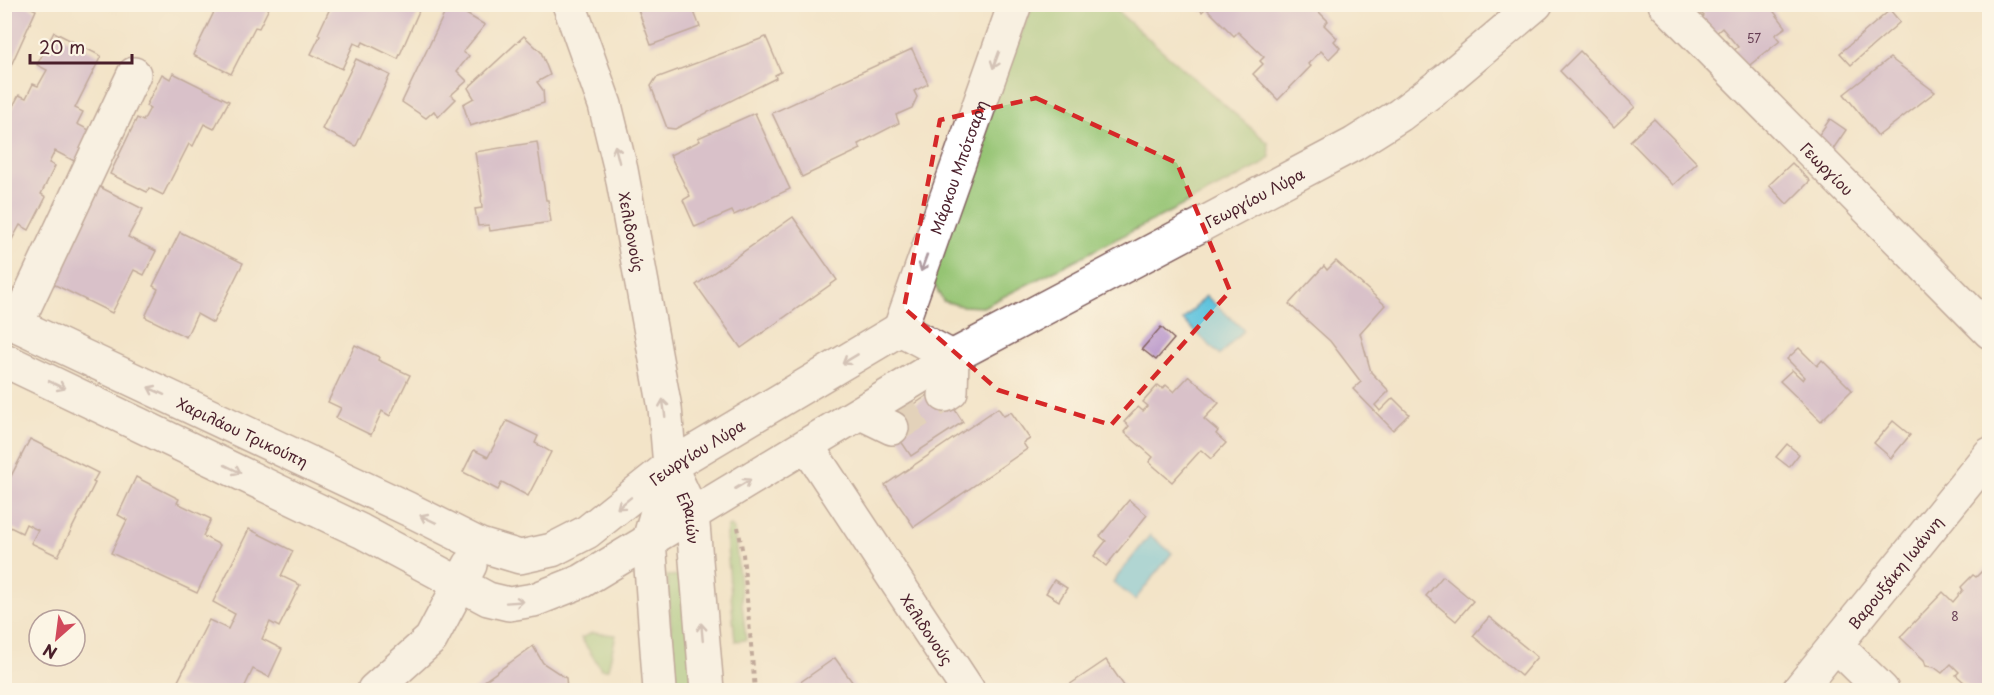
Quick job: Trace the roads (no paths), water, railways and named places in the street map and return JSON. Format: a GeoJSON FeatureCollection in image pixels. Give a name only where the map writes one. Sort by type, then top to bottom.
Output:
{"type":"FeatureCollection","features":[{"type":"Feature","properties":{"kind":"main road","name":"Χελιδονούς"},"geometry":{"type":"LineString","coordinates":[[569,4],[605,105],[621,170],[665,408],[670,466]]}},
{"type":"Feature","properties":{"kind":"main road","name":"Μάρκου Μπότσαρη"},"geometry":{"type":"LineString","coordinates":[[900,329],[1016,4]]}},
{"type":"Feature","properties":{"kind":"main road","name":"Γεωργίου Λύρα"},"geometry":{"type":"LineString","coordinates":[[460,585],[488,599],[509,604],[534,600],[582,581],[952,357],[1354,144],[1400,115],[1446,80],[1536,4]]}},
{"type":"Feature","properties":{"kind":"main road","name":"Γεωργίου"},"geometry":{"type":"LineString","coordinates":[[1665,4],[1989,332]]}},
{"type":"Feature","properties":{"kind":"main road"},"geometry":{"type":"LineString","coordinates":[[10,322],[134,74]]}},
{"type":"Feature","properties":{"kind":"main road","name":"Χαριλάου Τρικούπη"},"geometry":{"type":"LineString","coordinates":[[10,322],[398,504],[480,545]]}},
{"type":"Feature","properties":{"kind":"main road","name":"Γεωργίου Λύρα"},"geometry":{"type":"LineString","coordinates":[[480,545],[520,557],[552,550],[587,532],[670,466],[900,329]]}},
{"type":"Feature","properties":{"kind":"main road"},"geometry":{"type":"LineString","coordinates":[[900,329],[952,357],[951,391],[945,395]]}},
{"type":"Feature","properties":{"kind":"main road"},"geometry":{"type":"LineString","coordinates":[[4,360],[361,531],[460,585]]}},
{"type":"Feature","properties":{"kind":"main road"},"geometry":{"type":"LineString","coordinates":[[861,412],[892,428]]}},
{"type":"Feature","properties":{"kind":"main road","name":"Χελιδονούς"},"geometry":{"type":"LineString","coordinates":[[807,446],[968,690]]}},
{"type":"Feature","properties":{"kind":"main road","name":"Βαρουξάκη Ιωάννη"},"geometry":{"type":"LineString","coordinates":[[1799,690],[1837,646],[1989,454]]}},
{"type":"Feature","properties":{"kind":"main road","name":"Ελαιών"},"geometry":{"type":"LineString","coordinates":[[670,466],[692,513],[707,690]]}},
{"type":"Feature","properties":{"kind":"main road","name":"Ελαιών"},"geometry":{"type":"LineString","coordinates":[[660,690],[649,540],[670,466]]}},
{"type":"Feature","properties":{"kind":"main road"},"geometry":{"type":"LineString","coordinates":[[374,690],[431,639],[480,545]]}},
{"type":"Feature","properties":{"kind":"main road"},"geometry":{"type":"LineString","coordinates":[[1837,646],[1882,690]]}},
{"type":"Feature","properties":{"kind":"water"},"geometry":{"type":"Polygon","coordinates":[[[1206,296],[1244,330],[1220,355],[1183,320],[1206,296]]]}},
{"type":"Feature","properties":{"kind":"water"},"geometry":{"type":"Polygon","coordinates":[[[1150,535],[1172,553],[1135,600],[1113,582],[1150,535]]]}},
{"type":"Feature","properties":{"kind":"tunnel"},"geometry":{"type":"LineString","coordinates":[[892,428],[945,395]]}}]}
